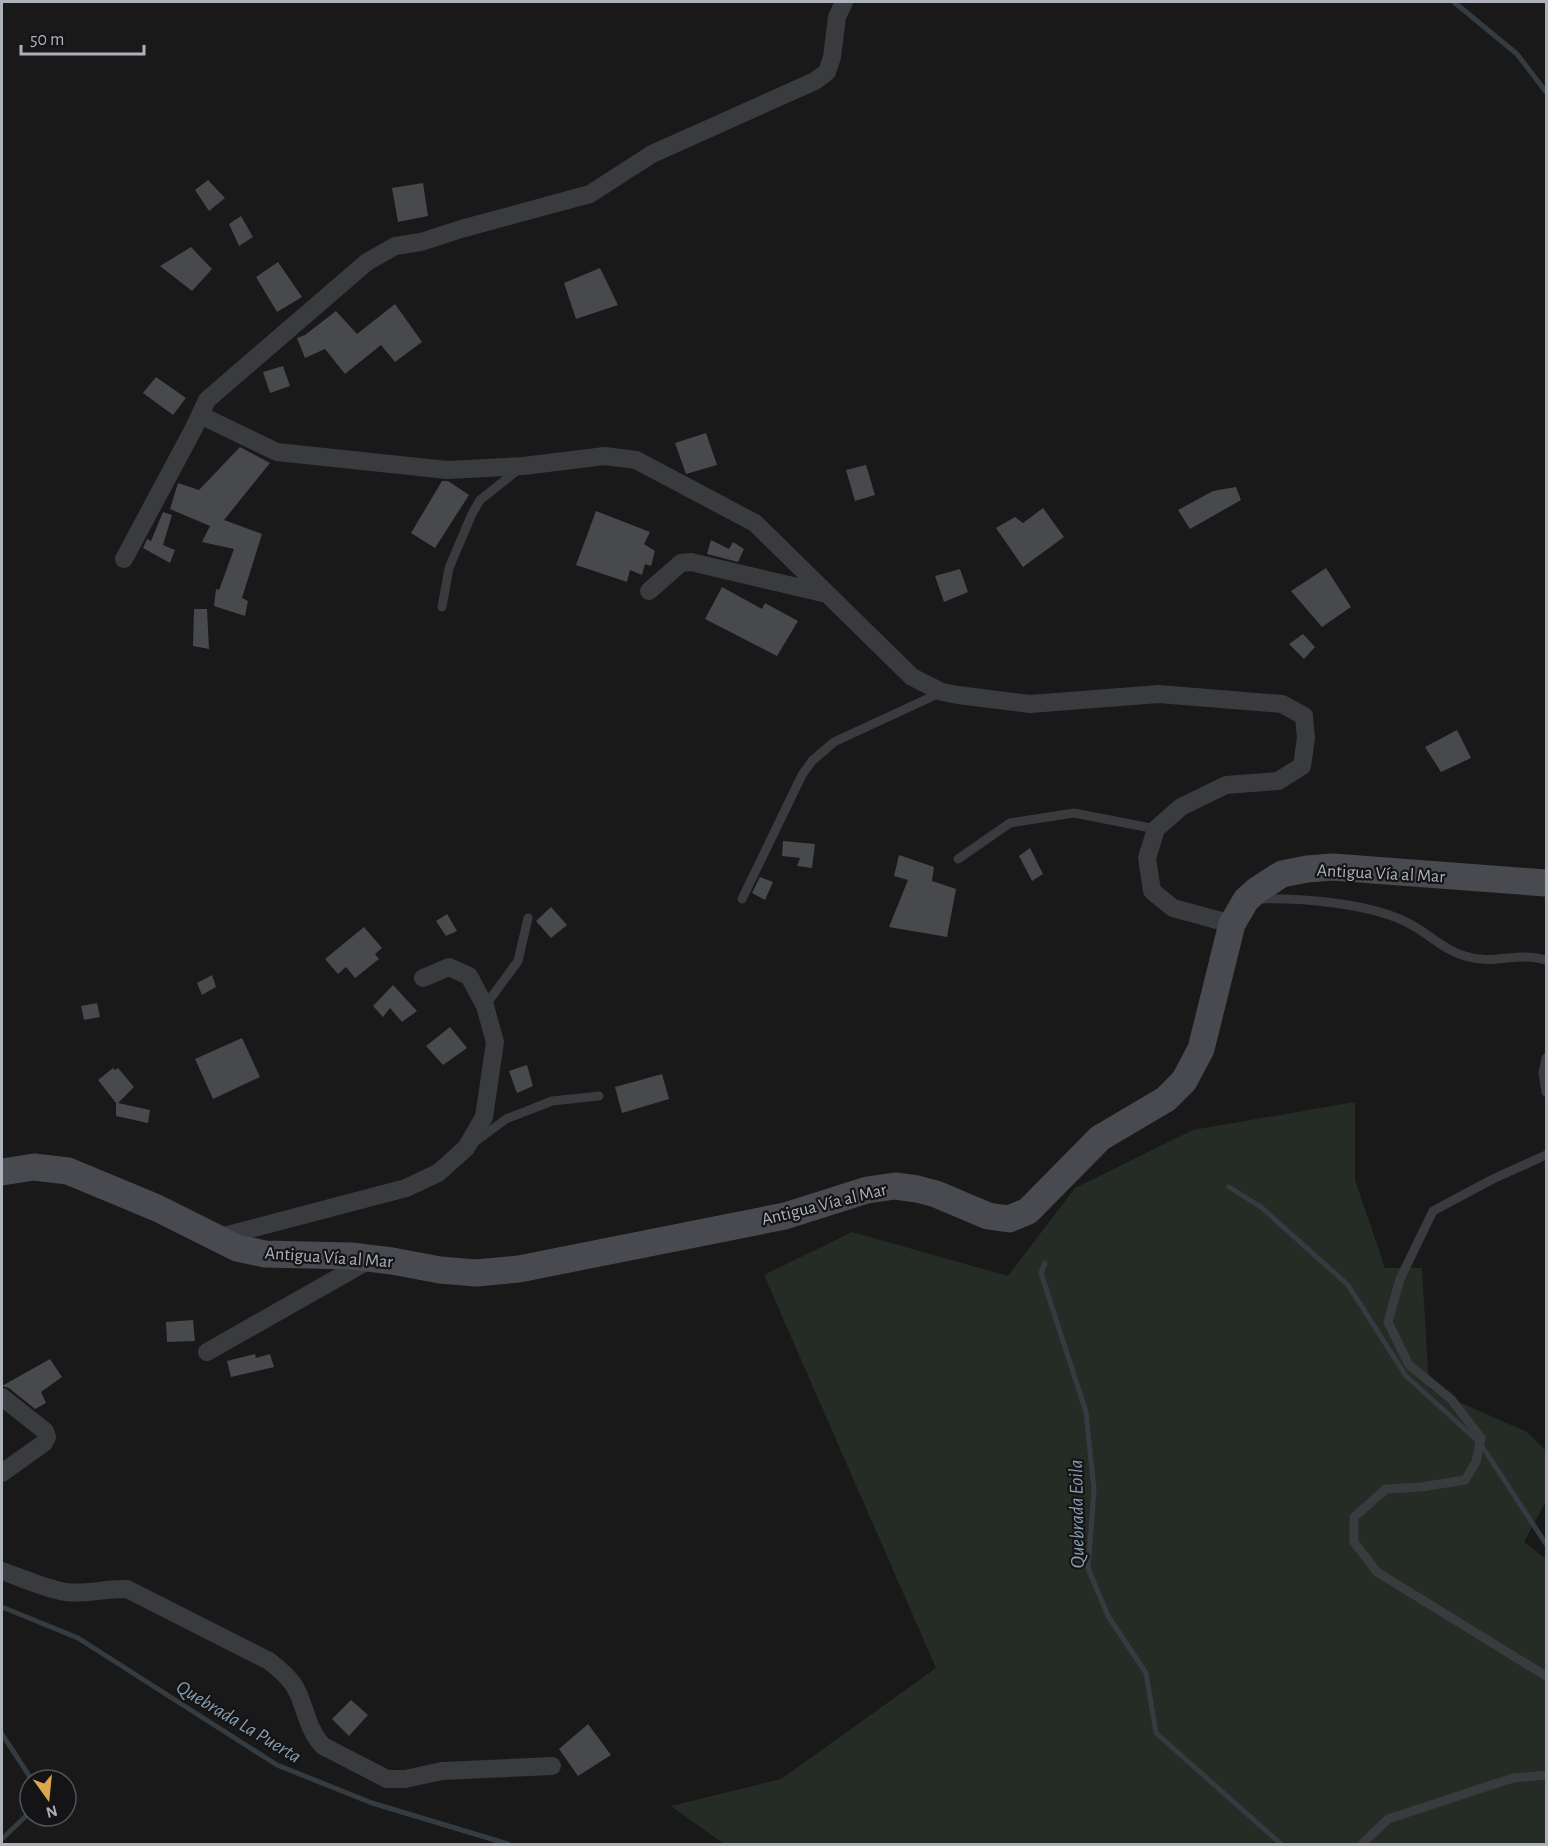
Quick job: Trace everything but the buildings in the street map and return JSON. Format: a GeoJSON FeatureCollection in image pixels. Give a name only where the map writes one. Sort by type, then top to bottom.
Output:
{"type":"FeatureCollection","features":[{"type":"Feature","properties":{"kind":"main road","name":"Antigua Vía al Mar"},"geometry":{"type":"LineString","coordinates":[[2,1172],[34,1167],[68,1171],[157,1208],[237,1248],[265,1254],[351,1256],[440,1270],[476,1273],[519,1269],[775,1218],[867,1190],[895,1186],[936,1194],[988,1216],[1009,1219],[1028,1211],[1100,1138],[1166,1099],[1184,1082],[1201,1049],[1232,924],[1246,900],[1282,874],[1333,867],[1546,883]]}},
{"type":"Feature","properties":{"kind":"street"},"geometry":{"type":"LineString","coordinates":[[124,559],[207,400],[367,262],[395,246],[421,242],[460,229],[590,194],[651,154],[815,81],[827,72],[832,57],[837,17],[844,2]]}},
{"type":"Feature","properties":{"kind":"street"},"geometry":{"type":"LineString","coordinates":[[200,415],[278,452],[447,470],[524,466],[605,456],[636,460],[755,523],[912,677],[942,692],[1030,704],[1159,694],[1282,704],[1304,716],[1306,738],[1302,766],[1278,781],[1226,785],[1181,807],[1156,829],[1147,858],[1152,891],[1173,908],[1232,924]]}},
{"type":"Feature","properties":{"kind":"street"},"geometry":{"type":"LineString","coordinates":[[649,591],[681,563],[691,562],[829,595]]}},
{"type":"Feature","properties":{"kind":"street"},"geometry":{"type":"LineString","coordinates":[[216,1238],[406,1188],[438,1173],[466,1148],[484,1117],[495,1042],[485,1006],[469,976],[449,967],[423,978]]}},
{"type":"Feature","properties":{"kind":"street"},"geometry":{"type":"LineString","coordinates":[[207,1352],[371,1259]]}},
{"type":"Feature","properties":{"kind":"street"},"geometry":{"type":"LineString","coordinates":[[2,1397],[45,1431],[47,1437],[44,1443],[2,1473]]}},
{"type":"Feature","properties":{"kind":"street"},"geometry":{"type":"LineString","coordinates":[[2,1571],[64,1592],[84,1593],[110,1588],[127,1589],[269,1661],[287,1676],[298,1694],[318,1741],[323,1746],[387,1779],[405,1779],[442,1771],[552,1766]]}},
{"type":"Feature","properties":{"kind":"lane"},"geometry":{"type":"LineString","coordinates":[[442,607],[449,568],[480,500],[524,466]]}},
{"type":"Feature","properties":{"kind":"lane"},"geometry":{"type":"LineString","coordinates":[[742,899],[802,776],[812,761],[834,741],[942,692]]}},
{"type":"Feature","properties":{"kind":"lane"},"geometry":{"type":"LineString","coordinates":[[958,858],[1010,823],[1074,813],[1156,829]]}},
{"type":"Feature","properties":{"kind":"lane"},"geometry":{"type":"LineString","coordinates":[[1246,900],[1291,898],[1371,910],[1409,923],[1442,946],[1464,956],[1488,961],[1528,957],[1546,960]]}},
{"type":"Feature","properties":{"kind":"lane"},"geometry":{"type":"LineString","coordinates":[[485,1006],[518,961],[528,918]]}},
{"type":"Feature","properties":{"kind":"lane"},"geometry":{"type":"LineString","coordinates":[[1546,1059],[1543,1073],[1546,1092]]}},
{"type":"Feature","properties":{"kind":"lane"},"geometry":{"type":"LineString","coordinates":[[466,1148],[506,1119],[543,1104],[599,1096]]}},
{"type":"Feature","properties":{"kind":"lane"},"geometry":{"type":"LineString","coordinates":[[1546,1155],[1493,1179],[1433,1211],[1400,1279],[1388,1322],[1409,1365],[1451,1399],[1481,1438],[1476,1462],[1465,1480],[1421,1487],[1386,1489],[1354,1517],[1354,1542],[1377,1572],[1546,1676]]}},
{"type":"Feature","properties":{"kind":"lane"},"geometry":{"type":"LineString","coordinates":[[1362,1845],[1388,1819],[1513,1778],[1546,1775]]}},
{"type":"Feature","properties":{"kind":"shaded area"},"geometry":{"type":"Polygon","coordinates":[[[1355,1102],[1355,1180],[1385,1268],[1422,1268],[1429,1389],[1527,1432],[1546,1451],[1546,1501],[1524,1542],[1546,1559],[1546,1844],[724,1844],[671,1806],[781,1779],[936,1668],[764,1275],[852,1232],[1008,1276],[1075,1188],[1193,1130],[1355,1102]]]}},
{"type":"Feature","properties":{"kind":"waterway"},"geometry":{"type":"LineString","coordinates":[[1454,2],[1517,54],[1546,92]]}},
{"type":"Feature","properties":{"kind":"waterway"},"geometry":{"type":"LineString","coordinates":[[1229,1187],[1261,1207],[1348,1285],[1406,1376],[1480,1443],[1546,1544]]}},
{"type":"Feature","properties":{"kind":"waterway","name":"Quebrada Eoila"},"geometry":{"type":"LineString","coordinates":[[1045,1263],[1041,1273],[1086,1412],[1094,1490],[1088,1568],[1108,1616],[1146,1673],[1156,1733],[1281,1844]]}},
{"type":"Feature","properties":{"kind":"waterway","name":"Quebrada La Puerta"},"geometry":{"type":"LineString","coordinates":[[2,1607],[78,1638],[277,1765],[372,1803],[508,1844]]}},
{"type":"Feature","properties":{"kind":"waterway"},"geometry":{"type":"LineString","coordinates":[[2,1734],[24,1768]]}},
{"type":"Feature","properties":{"kind":"waterway"},"geometry":{"type":"LineString","coordinates":[[2,1839],[18,1824]]}}]}
